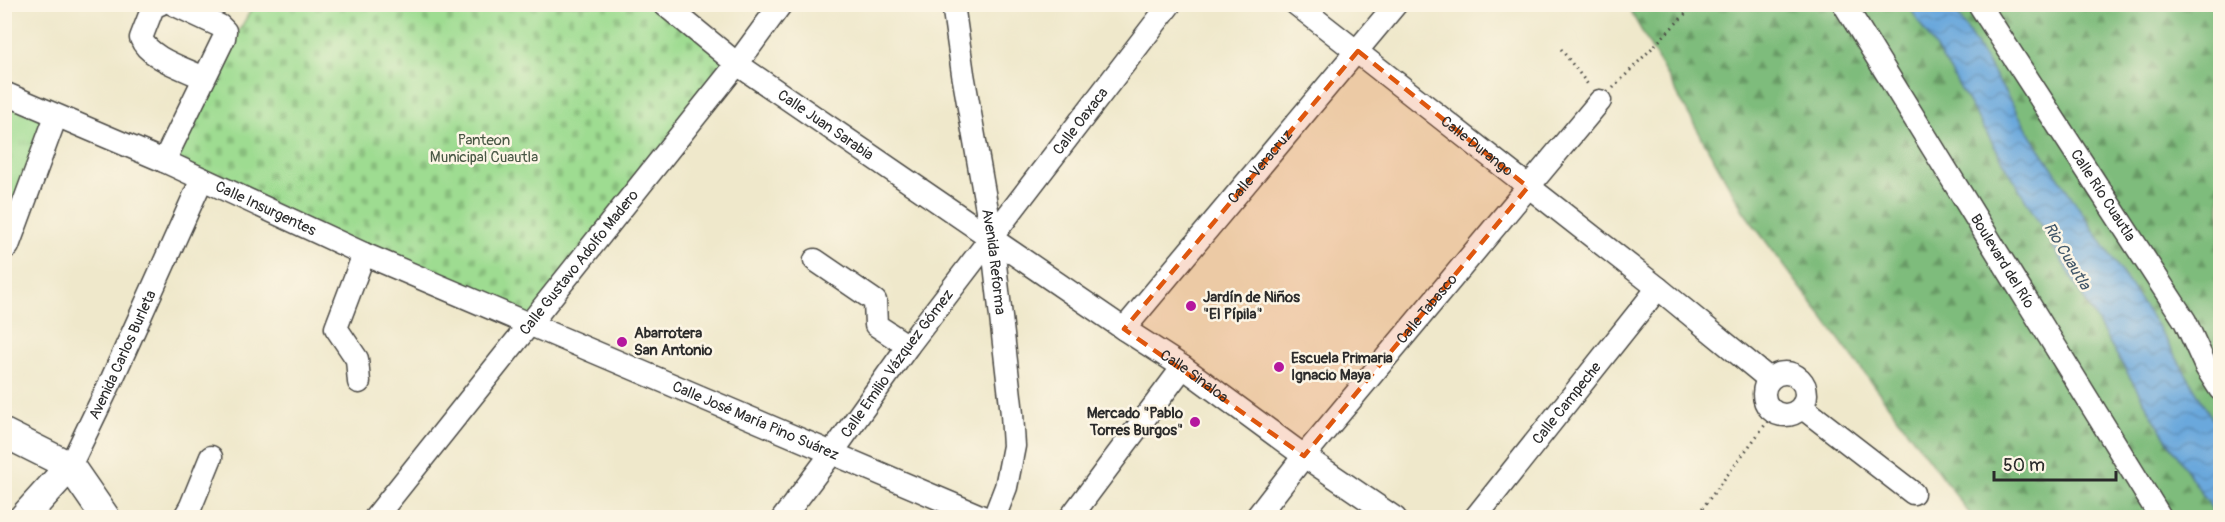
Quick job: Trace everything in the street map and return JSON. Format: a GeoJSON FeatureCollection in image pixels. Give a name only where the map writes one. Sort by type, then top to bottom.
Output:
{"type":"FeatureCollection","features":[{"type":"Feature","properties":{"kind":"main road"},"geometry":{"type":"LineString","coordinates":[[4,433],[70,466],[106,518]]}},
{"type":"Feature","properties":{"kind":"main road","name":"Avenida Carlos Burleta"},"geometry":{"type":"LineString","coordinates":[[23,518],[70,466]]}},
{"type":"Feature","properties":{"kind":"street"},"geometry":{"type":"LineString","coordinates":[[160,4],[153,7],[141,38],[150,53],[204,78]]}},
{"type":"Feature","properties":{"kind":"street"},"geometry":{"type":"LineString","coordinates":[[150,53],[172,4],[220,26],[225,31],[224,38],[164,161]]}},
{"type":"Feature","properties":{"kind":"street","name":"Calle Juan Sarabia"},"geometry":{"type":"LineString","coordinates":[[664,4],[736,63],[992,238]]}},
{"type":"Feature","properties":{"kind":"street","name":"Calle Gustavo Adolfo Madero"},"geometry":{"type":"LineString","coordinates":[[375,518],[781,4]]}},
{"type":"Feature","properties":{"kind":"street","name":"Avenida Reforma"},"geometry":{"type":"LineString","coordinates":[[953,4],[992,238],[1012,414],[1014,446],[1006,487],[994,518]]}},
{"type":"Feature","properties":{"kind":"street","name":"Calle Oaxaca"},"geometry":{"type":"LineString","coordinates":[[992,238],[1170,4]]}},
{"type":"Feature","properties":{"kind":"street","name":"Calle Durango"},"geometry":{"type":"LineString","coordinates":[[1296,4],[1658,288],[1769,379]]}},
{"type":"Feature","properties":{"kind":"street","name":"Calle Veracruz"},"geometry":{"type":"LineString","coordinates":[[1124,329],[1396,4]]}},
{"type":"Feature","properties":{"kind":"street","name":"Boulevard del Río"},"geometry":{"type":"LineString","coordinates":[[1844,4],[2162,518]]}},
{"type":"Feature","properties":{"kind":"street","name":"Calle Río Cuautla"},"geometry":{"type":"LineString","coordinates":[[1980,4],[2185,321],[2206,367],[2220,388]]}},
{"type":"Feature","properties":{"kind":"street","name":"Calle Insurgentes"},"geometry":{"type":"LineString","coordinates":[[4,93],[164,161],[364,254],[529,325]]}},
{"type":"Feature","properties":{"kind":"street","name":"Calle Tabasco"},"geometry":{"type":"LineString","coordinates":[[1256,518],[1304,456],[1600,101]]}},
{"type":"Feature","properties":{"kind":"street"},"geometry":{"type":"LineString","coordinates":[[4,244],[8,246],[56,116]]}},
{"type":"Feature","properties":{"kind":"street","name":"Avenida Carlos Burleta"},"geometry":{"type":"LineString","coordinates":[[70,466],[112,379],[202,179]]}},
{"type":"Feature","properties":{"kind":"street","name":"Calle Sinaloa"},"geometry":{"type":"LineString","coordinates":[[992,238],[1183,367],[1304,456],[1395,518]]}},
{"type":"Feature","properties":{"kind":"street","name":"Calle Emilio Vázquez Gómez"},"geometry":{"type":"LineString","coordinates":[[783,518],[908,346],[992,238]]}},
{"type":"Feature","properties":{"kind":"street"},"geometry":{"type":"LineString","coordinates":[[359,382],[357,359],[336,328],[364,254]]}},
{"type":"Feature","properties":{"kind":"street"},"geometry":{"type":"LineString","coordinates":[[814,260],[875,301],[876,325],[908,346]]}},
{"type":"Feature","properties":{"kind":"street","name":"Calle Campeche"},"geometry":{"type":"LineString","coordinates":[[1475,518],[1658,288]]}},
{"type":"Feature","properties":{"kind":"street","name":"Calle José María Pino Suárez"},"geometry":{"type":"LineString","coordinates":[[529,325],[984,518]]}},
{"type":"Feature","properties":{"kind":"street"},"geometry":{"type":"LineString","coordinates":[[1070,518],[1183,367]]}},
{"type":"Feature","properties":{"kind":"street"},"geometry":{"type":"LineString","coordinates":[[1784,371],[1800,377],[1808,392],[1803,408],[1789,416],[1774,413],[1763,397],[1769,379],[1784,371]]}},
{"type":"Feature","properties":{"kind":"street"},"geometry":{"type":"LineString","coordinates":[[1803,408],[1913,493]]}},
{"type":"Feature","properties":{"kind":"street"},"geometry":{"type":"LineString","coordinates":[[184,518],[211,457]]}},
{"type":"Feature","properties":{"kind":"path"},"geometry":{"type":"LineString","coordinates":[[1561,49],[1600,101],[1695,4]]}},
{"type":"Feature","properties":{"kind":"path"},"geometry":{"type":"LineString","coordinates":[[1695,518],[1774,413]]}},
{"type":"Feature","properties":{"kind":"highlighted area"},"geometry":{"type":"Polygon","coordinates":[[[1358,51],[1528,187],[1304,456],[1124,329],[1358,51]]]}},
{"type":"Feature","properties":{"kind":"green space","name":"Panteon Municipal Cuautla"},"geometry":{"type":"Polygon","coordinates":[[[254,5],[664,5],[737,64],[529,325],[164,161],[254,5]]]}},
{"type":"Feature","properties":{"kind":"green space"},"geometry":{"type":"Polygon","coordinates":[[[1627,5],[2220,5],[2220,517],[1972,517],[1744,212],[1627,5]]]}},
{"type":"Feature","properties":{"kind":"green space"},"geometry":{"type":"Polygon","coordinates":[[[4,93],[56,116],[4,244],[4,93]]]}},
{"type":"Feature","properties":{"kind":"water","name":"Rio Cuautla"},"geometry":{"type":"Polygon","coordinates":[[[1908,5],[1952,5],[2034,140],[2165,338],[2220,432],[2220,517],[2217,517],[2162,432],[1949,69],[1908,5]]]}},
{"type":"Feature","properties":{"kind":"place","name":"Jardín de Niños \"El Pípila\""},"geometry":{"type":"Point","coordinates":[1191,306]}},
{"type":"Feature","properties":{"kind":"place","name":"Abarrotera San Antonio"},"geometry":{"type":"Point","coordinates":[622,342]}},
{"type":"Feature","properties":{"kind":"place","name":"Escuela Primaria Ignacio Maya"},"geometry":{"type":"Point","coordinates":[1279,367]}},
{"type":"Feature","properties":{"kind":"place","name":"Mercado \"Pablo Torres Burgos\""},"geometry":{"type":"Point","coordinates":[1195,422]}}]}
